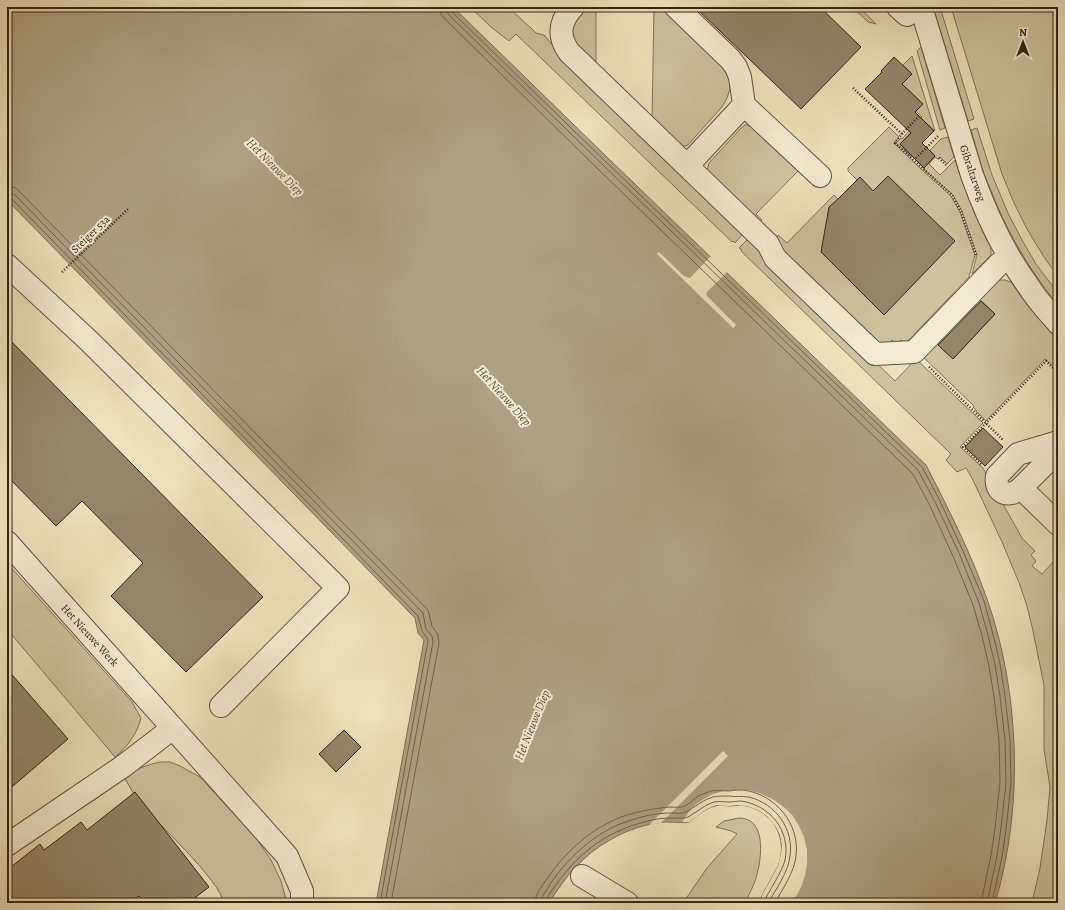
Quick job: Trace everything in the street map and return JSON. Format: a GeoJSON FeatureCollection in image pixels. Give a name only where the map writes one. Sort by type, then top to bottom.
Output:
{"type":"FeatureCollection","features":[{"type":"Feature","properties":{"kind":"street"},"geometry":{"type":"LineString","coordinates":[[573,7],[563,21],[561,30],[564,46],[569,52],[768,244],[775,258],[875,354],[914,352],[999,264],[1010,258]]}},
{"type":"Feature","properties":{"kind":"street"},"geometry":{"type":"LineString","coordinates":[[676,7],[730,59],[736,67],[742,87],[744,105],[820,176]]}},
{"type":"Feature","properties":{"kind":"street","name":"Gibraltarweg"},"geometry":{"type":"LineString","coordinates":[[909,10],[990,220],[1010,258],[1029,288],[1058,323]]}},
{"type":"Feature","properties":{"kind":"street"},"geometry":{"type":"LineString","coordinates":[[687,166],[744,105]]}},
{"type":"Feature","properties":{"kind":"street"},"geometry":{"type":"LineString","coordinates":[[7,265],[88,340],[338,588],[221,706]]}},
{"type":"Feature","properties":{"kind":"street"},"geometry":{"type":"LineString","coordinates":[[1058,442],[1018,454],[997,476],[997,485],[999,489],[1008,494],[1017,492],[1058,451]]}},
{"type":"Feature","properties":{"kind":"street"},"geometry":{"type":"LineString","coordinates":[[1021,488],[1058,524]]}},
{"type":"Feature","properties":{"kind":"street","name":"Het Nieuwe Werk"},"geometry":{"type":"LineString","coordinates":[[7,542],[287,856],[302,891],[302,903]]}},
{"type":"Feature","properties":{"kind":"street"},"geometry":{"type":"LineString","coordinates":[[7,845],[122,767],[174,728]]}},
{"type":"Feature","properties":{"kind":"street"},"geometry":{"type":"LineString","coordinates":[[582,876],[626,903]]}},
{"type":"Feature","properties":{"kind":"path"},"geometry":{"type":"LineString","coordinates":[[853,88],[902,134]]}},
{"type":"Feature","properties":{"kind":"path"},"geometry":{"type":"LineString","coordinates":[[919,116],[895,143],[952,195],[961,212],[976,255],[971,276],[978,285]]}},
{"type":"Feature","properties":{"kind":"path","name":"Steiger 53a"},"geometry":{"type":"LineString","coordinates":[[62,272],[128,208]]}},
{"type":"Feature","properties":{"kind":"path"},"geometry":{"type":"LineString","coordinates":[[914,352],[986,423]]}},
{"type":"Feature","properties":{"kind":"path"},"geometry":{"type":"LineString","coordinates":[[984,468],[963,447],[1046,361],[1058,373]]}},
{"type":"Feature","properties":{"kind":"shaded area"},"geometry":{"type":"Polygon","coordinates":[[[470,7],[508,7],[536,33],[544,35],[567,62],[744,233],[735,243],[733,241],[732,242],[516,34],[509,41],[491,27],[470,7]]]}},
{"type":"Feature","properties":{"kind":"shaded area"},"geometry":{"type":"Polygon","coordinates":[[[585,7],[596,7],[596,65],[570,39],[575,16],[585,7]]]}},
{"type":"Feature","properties":{"kind":"shaded area"},"geometry":{"type":"Polygon","coordinates":[[[654,7],[662,7],[723,65],[727,70],[730,81],[730,89],[722,107],[688,145],[681,147],[652,121],[654,7]]]}},
{"type":"Feature","properties":{"kind":"shaded area"},"geometry":{"type":"Polygon","coordinates":[[[852,7],[859,7],[876,24],[868,22],[852,7]]]}},
{"type":"Feature","properties":{"kind":"shaded area"},"geometry":{"type":"Polygon","coordinates":[[[933,7],[940,7],[974,119],[968,121],[933,7]]]}},
{"type":"Feature","properties":{"kind":"shaded area"},"geometry":{"type":"Polygon","coordinates":[[[951,7],[1058,7],[1058,277],[1027,229],[1002,174],[951,7]]]}},
{"type":"Feature","properties":{"kind":"shaded area"},"geometry":{"type":"Polygon","coordinates":[[[921,47],[945,128],[940,130],[917,51],[921,47]]]}},
{"type":"Feature","properties":{"kind":"shaded area"},"geometry":{"type":"Polygon","coordinates":[[[912,56],[935,131],[923,120],[900,144],[911,157],[896,143],[901,138],[902,139],[922,117],[916,111],[923,104],[902,84],[912,74],[903,65],[912,56]]]}},
{"type":"Feature","properties":{"kind":"shaded area"},"geometry":{"type":"Polygon","coordinates":[[[745,125],[750,125],[798,171],[756,214],[762,220],[759,223],[707,171],[709,163],[745,125]]]}},
{"type":"Feature","properties":{"kind":"shaded area"},"geometry":{"type":"Polygon","coordinates":[[[889,127],[899,137],[894,143],[951,196],[960,212],[975,255],[969,277],[905,344],[901,340],[897,344],[892,340],[886,346],[881,342],[877,346],[774,243],[778,235],[787,243],[834,195],[838,199],[857,180],[848,171],[848,168],[889,127]]]}},
{"type":"Feature","properties":{"kind":"shaded area"},"geometry":{"type":"Polygon","coordinates":[[[977,128],[992,175],[1008,213],[1036,264],[1058,293],[1058,305],[1027,263],[1003,218],[984,172],[971,130],[977,128]]]}},
{"type":"Feature","properties":{"kind":"shaded area"},"geometry":{"type":"Polygon","coordinates":[[[948,137],[954,157],[947,164],[940,157],[938,159],[935,157],[929,164],[940,175],[955,160],[980,227],[991,248],[991,255],[972,274],[977,255],[962,211],[953,195],[923,169],[935,156],[930,150],[941,139],[948,137]]]}},
{"type":"Feature","properties":{"kind":"shaded area"},"geometry":{"type":"Polygon","coordinates":[[[749,238],[895,381],[916,359],[983,423],[960,447],[983,468],[1022,538],[1035,551],[1031,555],[1036,561],[1032,566],[1042,574],[1058,557],[1058,616],[1056,618],[1058,620],[1058,903],[1032,903],[1040,868],[1050,787],[1044,749],[1044,685],[1027,606],[1002,542],[966,468],[957,472],[946,460],[951,454],[741,251],[742,250],[739,248],[749,238]]]}},
{"type":"Feature","properties":{"kind":"shaded area"},"geometry":{"type":"Polygon","coordinates":[[[999,280],[1011,282],[1028,306],[1058,341],[1058,371],[1045,359],[986,421],[976,411],[973,407],[974,406],[921,355],[934,341],[953,359],[995,314],[976,296],[992,281],[999,280]]]}},
{"type":"Feature","properties":{"kind":"shaded area"},"geometry":{"type":"Polygon","coordinates":[[[7,563],[132,702],[141,718],[131,739],[124,749],[115,757],[7,629],[7,563]]]}},
{"type":"Feature","properties":{"kind":"shaded area"},"geometry":{"type":"Polygon","coordinates":[[[170,762],[200,777],[256,838],[271,860],[281,881],[287,903],[223,903],[220,893],[212,881],[186,850],[144,808],[136,798],[124,777],[150,764],[170,762]]]}},
{"type":"Feature","properties":{"kind":"shaded area"},"geometry":{"type":"Polygon","coordinates":[[[739,818],[748,820],[754,824],[758,831],[761,848],[757,874],[745,903],[683,903],[707,868],[737,834],[716,827],[724,821],[739,818]]]}},
{"type":"Feature","properties":{"kind":"water","name":"Het Nieuwe Diep"},"geometry":{"type":"Polygon","coordinates":[[[7,7],[453,7],[926,465],[959,531],[981,582],[998,635],[1006,672],[1012,711],[1014,790],[1011,828],[995,903],[758,903],[778,866],[781,856],[780,836],[770,819],[753,808],[742,805],[717,805],[704,811],[689,822],[664,822],[650,824],[616,836],[600,846],[575,867],[561,884],[549,903],[376,903],[424,640],[418,633],[415,618],[7,200],[7,7]]]}},
{"type":"Feature","properties":{"kind":"pier"},"geometry":{"type":"Polygon","coordinates":[[[659,252],[684,276],[690,278],[712,255],[728,271],[706,293],[707,296],[736,325],[733,328],[657,254],[659,252]]]}},
{"type":"Feature","properties":{"kind":"pier"},"geometry":{"type":"Polygon","coordinates":[[[723,751],[728,756],[661,823],[649,825],[723,751]]]}},
{"type":"Feature","properties":{"kind":"pier"},"geometry":{"type":"Polygon","coordinates":[[[749,790],[774,800],[793,816],[799,826],[804,837],[807,850],[807,864],[802,885],[797,895],[790,903],[758,903],[778,866],[782,845],[780,835],[776,827],[767,816],[758,810],[747,806],[716,805],[707,809],[689,822],[682,822],[695,805],[702,800],[723,791],[749,790]]]}},
{"type":"Feature","properties":{"kind":"building"},"geometry":{"type":"Polygon","coordinates":[[[695,7],[820,7],[861,47],[801,109],[695,7]]]}},
{"type":"Feature","properties":{"kind":"building"},"geometry":{"type":"Polygon","coordinates":[[[894,57],[912,74],[902,84],[923,104],[915,112],[934,131],[922,143],[935,156],[924,168],[900,144],[911,133],[865,89],[894,57]]]}},
{"type":"Feature","properties":{"kind":"building"},"geometry":{"type":"Polygon","coordinates":[[[888,176],[955,241],[884,315],[821,252],[829,207],[860,177],[873,191],[888,176]]]}},
{"type":"Feature","properties":{"kind":"building"},"geometry":{"type":"Polygon","coordinates":[[[981,301],[995,314],[953,359],[938,345],[981,301]]]}},
{"type":"Feature","properties":{"kind":"building"},"geometry":{"type":"Polygon","coordinates":[[[7,337],[263,597],[186,672],[111,596],[143,563],[82,501],[56,526],[7,476],[7,337]]]}},
{"type":"Feature","properties":{"kind":"building"},"geometry":{"type":"Polygon","coordinates":[[[983,428],[1003,447],[985,466],[965,447],[983,428]]]}},
{"type":"Feature","properties":{"kind":"building"},"geometry":{"type":"Polygon","coordinates":[[[7,669],[68,739],[7,791],[7,669]]]}},
{"type":"Feature","properties":{"kind":"building"},"geometry":{"type":"Polygon","coordinates":[[[344,730],[361,747],[336,772],[319,754],[344,730]]]}},
{"type":"Feature","properties":{"kind":"building"},"geometry":{"type":"Polygon","coordinates":[[[135,792],[209,887],[188,903],[144,903],[139,896],[129,903],[7,903],[7,870],[40,844],[44,850],[81,822],[87,830],[135,792]]]}}]}
